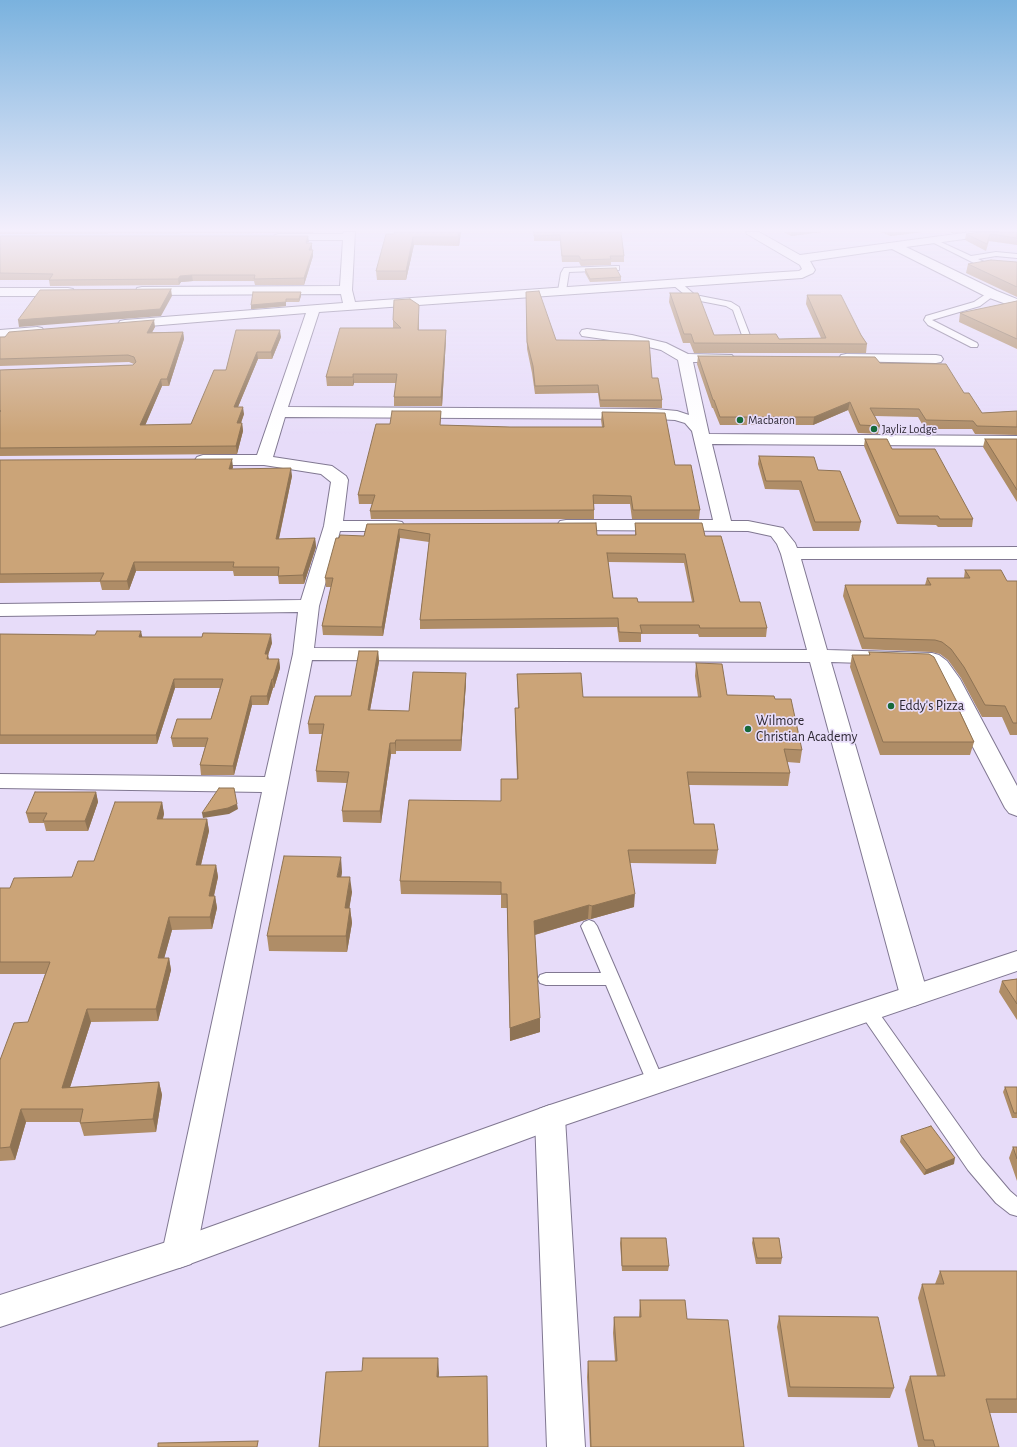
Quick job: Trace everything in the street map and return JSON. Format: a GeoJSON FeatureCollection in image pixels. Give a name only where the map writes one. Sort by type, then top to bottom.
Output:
{"type":"FeatureCollection","features":[{"type":"Feature","properties":{"kind":"street"},"geometry":{"type":"LineString","coordinates":[[348,300],[350,306]]}},
{"type":"Feature","properties":{"kind":"street"},"geometry":{"type":"LineString","coordinates":[[110,325],[441,300]]}},
{"type":"Feature","properties":{"kind":"street"},"geometry":{"type":"LineString","coordinates":[[1006,300],[1017,304]]}},
{"type":"Feature","properties":{"kind":"street"},"geometry":{"type":"LineString","coordinates":[[264,460],[278,412],[314,309]]}},
{"type":"Feature","properties":{"kind":"street"},"geometry":{"type":"LineString","coordinates":[[0,334],[47,331]]}},
{"type":"Feature","properties":{"kind":"street"},"geometry":{"type":"LineString","coordinates":[[587,333],[632,339],[666,347],[685,358],[740,358]]}},
{"type":"Feature","properties":{"kind":"street"},"geometry":{"type":"LineString","coordinates":[[685,358],[701,434],[723,525]]}},
{"type":"Feature","properties":{"kind":"street"},"geometry":{"type":"LineString","coordinates":[[834,358],[936,359]]}},
{"type":"Feature","properties":{"kind":"street"},"geometry":{"type":"LineString","coordinates":[[278,412],[655,414],[677,416],[690,420],[701,434]]}},
{"type":"Feature","properties":{"kind":"street"},"geometry":{"type":"LineString","coordinates":[[701,434],[1017,441]]}},
{"type":"Feature","properties":{"kind":"street"},"geometry":{"type":"LineString","coordinates":[[179,1253],[303,654],[309,606],[333,526],[340,480],[326,470],[264,460],[184,460]]}},
{"type":"Feature","properties":{"kind":"street"},"geometry":{"type":"LineString","coordinates":[[333,526],[412,526]]}},
{"type":"Feature","properties":{"kind":"street"},"geometry":{"type":"LineString","coordinates":[[548,526],[748,526],[777,532],[786,543],[914,995]]}},
{"type":"Feature","properties":{"kind":"street"},"geometry":{"type":"LineString","coordinates":[[790,554],[1017,552]]}},
{"type":"Feature","properties":{"kind":"street"},"geometry":{"type":"LineString","coordinates":[[0,610],[309,606]]}},
{"type":"Feature","properties":{"kind":"street"},"geometry":{"type":"LineString","coordinates":[[303,654],[819,656],[932,659],[940,665],[949,679],[1017,808]]}},
{"type":"Feature","properties":{"kind":"street"},"geometry":{"type":"LineString","coordinates":[[0,781],[275,785]]}},
{"type":"Feature","properties":{"kind":"street"},"geometry":{"type":"LineString","coordinates":[[0,1311],[179,1253],[550,1118],[1017,961]]}},
{"type":"Feature","properties":{"kind":"street"},"geometry":{"type":"LineString","coordinates":[[550,1118],[566,1447]]}},
{"type":"Feature","properties":{"kind":"lane"},"geometry":{"type":"LineString","coordinates":[[706,300],[728,304],[736,309],[748,338]]}},
{"type":"Feature","properties":{"kind":"lane"},"geometry":{"type":"LineString","coordinates":[[974,345],[931,323],[928,320],[929,318],[977,304],[982,300]]}},
{"type":"Feature","properties":{"kind":"lane"},"geometry":{"type":"LineString","coordinates":[[589,926],[655,1082]]}},
{"type":"Feature","properties":{"kind":"lane"},"geometry":{"type":"LineString","coordinates":[[546,979],[612,979]]}},
{"type":"Feature","properties":{"kind":"lane"},"geometry":{"type":"LineString","coordinates":[[868,1011],[975,1164],[1003,1197],[1017,1208]]}},
{"type":"Feature","properties":{"kind":"building"},"geometry":{"type":"Polygon","coordinates":[[[33,300],[165,300],[160,309],[18,320],[33,300]]]}},
{"type":"Feature","properties":{"kind":"building"},"geometry":{"type":"Polygon","coordinates":[[[252,300],[286,300],[286,302],[251,305],[252,300]]]}},
{"type":"Feature","properties":{"kind":"building"},"geometry":{"type":"Polygon","coordinates":[[[394,300],[411,300],[419,305],[418,330],[446,330],[441,397],[394,397],[397,374],[353,374],[353,377],[326,377],[340,328],[401,328],[393,320],[394,300]]]}},
{"type":"Feature","properties":{"kind":"building"},"geometry":{"type":"Polygon","coordinates":[[[526,300],[542,300],[556,340],[649,341],[652,378],[658,378],[662,400],[600,400],[598,385],[535,386],[533,366],[527,342],[526,300]]]}},
{"type":"Feature","properties":{"kind":"building"},"geometry":{"type":"Polygon","coordinates":[[[672,300],[700,300],[714,335],[776,334],[779,339],[826,338],[809,300],[843,300],[867,344],[694,343],[691,334],[684,334],[672,300]]]}},
{"type":"Feature","properties":{"kind":"building"},"geometry":{"type":"Polygon","coordinates":[[[1017,301],[1017,339],[960,313],[1017,301]]]}},
{"type":"Feature","properties":{"kind":"building"},"geometry":{"type":"Polygon","coordinates":[[[154,320],[147,333],[183,332],[167,379],[161,379],[140,425],[191,424],[214,370],[226,370],[236,330],[280,330],[271,352],[257,352],[234,407],[243,407],[237,423],[242,423],[236,446],[0,448],[0,370],[133,365],[136,362],[134,357],[128,355],[0,359],[0,337],[5,337],[9,332],[154,320]]]}},
{"type":"Feature","properties":{"kind":"building"},"geometry":{"type":"Polygon","coordinates":[[[698,356],[875,357],[880,363],[946,364],[964,393],[969,393],[982,413],[1017,411],[1017,427],[977,426],[973,421],[926,420],[919,409],[870,408],[880,426],[860,425],[850,402],[814,417],[720,417],[698,356]]]}},
{"type":"Feature","properties":{"kind":"building"},"geometry":{"type":"Polygon","coordinates":[[[392,411],[441,411],[440,425],[510,427],[604,427],[602,412],[665,413],[675,465],[691,465],[700,510],[633,510],[631,496],[593,495],[594,510],[370,511],[375,495],[358,495],[376,424],[390,424],[392,411]]]}},
{"type":"Feature","properties":{"kind":"building"},"geometry":{"type":"Polygon","coordinates":[[[865,439],[887,439],[892,449],[935,449],[973,519],[940,519],[938,516],[899,516],[865,439]]]}},
{"type":"Feature","properties":{"kind":"building"},"geometry":{"type":"Polygon","coordinates":[[[985,439],[1017,439],[1017,490],[985,439]]]}},
{"type":"Feature","properties":{"kind":"building"},"geometry":{"type":"Polygon","coordinates":[[[759,456],[814,457],[818,470],[840,471],[861,522],[815,522],[801,481],[766,481],[759,456]]]}},
{"type":"Feature","properties":{"kind":"building"},"geometry":{"type":"Polygon","coordinates":[[[232,459],[229,469],[291,468],[276,539],[315,538],[303,575],[278,576],[279,567],[233,567],[234,562],[134,562],[127,581],[100,581],[104,573],[0,574],[0,460],[232,459]]]}},
{"type":"Feature","properties":{"kind":"building"},"geometry":{"type":"Polygon","coordinates":[[[596,523],[597,535],[636,535],[635,523],[702,523],[705,536],[721,536],[740,602],[760,602],[767,628],[700,628],[699,625],[640,625],[642,633],[619,632],[618,618],[420,620],[430,534],[399,529],[382,627],[322,626],[333,578],[325,578],[336,538],[339,538],[340,535],[364,536],[367,524],[596,523]],[[607,553],[613,598],[637,598],[638,602],[694,602],[685,554],[607,553]]]}},
{"type":"Feature","properties":{"kind":"building"},"geometry":{"type":"Polygon","coordinates":[[[965,570],[1001,570],[1007,581],[1017,581],[1017,723],[1013,723],[1005,706],[985,705],[964,667],[951,649],[942,642],[935,640],[864,638],[845,585],[931,585],[927,578],[970,578],[965,570]]]}},
{"type":"Feature","properties":{"kind":"building"},"geometry":{"type":"Polygon","coordinates":[[[97,631],[141,631],[139,637],[202,637],[203,633],[271,634],[265,654],[268,654],[267,659],[279,659],[267,696],[251,696],[233,766],[200,765],[208,738],[171,738],[177,719],[211,719],[223,679],[174,679],[156,735],[0,735],[0,634],[95,635],[97,631]]]}},
{"type":"Feature","properties":{"kind":"building"},"geometry":{"type":"Polygon","coordinates":[[[359,651],[378,651],[368,710],[409,711],[413,672],[466,673],[461,740],[396,740],[395,743],[390,743],[380,811],[342,811],[349,772],[316,771],[324,724],[308,724],[315,696],[351,696],[359,651]]]}},
{"type":"Feature","properties":{"kind":"building"},"geometry":{"type":"Polygon","coordinates":[[[869,652],[929,654],[934,657],[958,704],[956,704],[974,742],[883,742],[852,655],[870,655],[869,652]]]}},
{"type":"Feature","properties":{"kind":"building"},"geometry":{"type":"Polygon","coordinates":[[[696,663],[722,664],[727,695],[774,696],[775,699],[791,699],[802,750],[784,749],[790,773],[687,772],[694,824],[714,824],[718,850],[628,850],[635,894],[592,906],[589,905],[534,921],[540,1018],[510,1028],[507,894],[501,894],[501,882],[400,881],[409,800],[501,801],[501,779],[518,779],[515,708],[519,708],[517,674],[581,673],[583,697],[701,697],[696,663]]]}},
{"type":"Feature","properties":{"kind":"building"},"geometry":{"type":"Polygon","coordinates":[[[219,788],[234,788],[237,804],[228,808],[202,813],[219,788]]]}},
{"type":"Feature","properties":{"kind":"building"},"geometry":{"type":"Polygon","coordinates":[[[35,792],[96,792],[85,821],[43,821],[47,813],[26,813],[35,792]]]}},
{"type":"Feature","properties":{"kind":"building"},"geometry":{"type":"Polygon","coordinates":[[[115,802],[162,802],[157,819],[207,819],[196,865],[216,865],[209,896],[215,896],[210,917],[169,917],[158,958],[169,958],[156,1009],[87,1009],[62,1088],[159,1082],[153,1119],[80,1123],[83,1109],[21,1109],[10,1147],[0,1148],[0,1060],[14,1023],[28,1022],[50,962],[0,962],[0,888],[10,888],[14,878],[72,877],[78,861],[94,861],[115,802]]]}},
{"type":"Feature","properties":{"kind":"building"},"geometry":{"type":"Polygon","coordinates":[[[284,856],[341,857],[337,877],[350,877],[345,908],[350,908],[346,936],[267,936],[284,856]]]}},
{"type":"Feature","properties":{"kind":"building"},"geometry":{"type":"Polygon","coordinates":[[[1017,979],[1017,1004],[1002,981],[1017,979]]]}},
{"type":"Feature","properties":{"kind":"building"},"geometry":{"type":"Polygon","coordinates":[[[1005,1087],[1017,1087],[1017,1113],[1014,1113],[1005,1087]]]}},
{"type":"Feature","properties":{"kind":"building"},"geometry":{"type":"Polygon","coordinates":[[[931,1126],[955,1158],[926,1170],[901,1136],[931,1126]]]}},
{"type":"Feature","properties":{"kind":"building"},"geometry":{"type":"Polygon","coordinates":[[[1013,1147],[1017,1147],[1017,1159],[1013,1147]]]}},
{"type":"Feature","properties":{"kind":"building"},"geometry":{"type":"Polygon","coordinates":[[[621,1238],[666,1238],[669,1266],[622,1266],[621,1238]]]}},
{"type":"Feature","properties":{"kind":"building"},"geometry":{"type":"Polygon","coordinates":[[[753,1238],[779,1238],[782,1258],[757,1258],[753,1238]]]}},
{"type":"Feature","properties":{"kind":"building"},"geometry":{"type":"Polygon","coordinates":[[[940,1271],[1017,1271],[1017,1399],[986,1399],[999,1447],[935,1447],[933,1440],[924,1440],[910,1376],[945,1376],[922,1284],[944,1284],[940,1271]]]}},
{"type":"Feature","properties":{"kind":"building"},"geometry":{"type":"Polygon","coordinates":[[[640,1300],[685,1300],[687,1319],[728,1320],[744,1447],[591,1447],[588,1361],[617,1361],[614,1317],[641,1317],[640,1300]]]}},
{"type":"Feature","properties":{"kind":"building"},"geometry":{"type":"Polygon","coordinates":[[[779,1316],[878,1317],[894,1388],[790,1387],[779,1316]]]}},
{"type":"Feature","properties":{"kind":"building"},"geometry":{"type":"Polygon","coordinates":[[[363,1358],[438,1358],[437,1377],[487,1376],[488,1447],[319,1447],[326,1372],[362,1371],[363,1358]]]}},
{"type":"Feature","properties":{"kind":"building"},"geometry":{"type":"Polygon","coordinates":[[[258,1441],[257,1447],[158,1447],[158,1443],[258,1441]]]}},
{"type":"Feature","properties":{"kind":"place","name":"Macbaron"},"geometry":{"type":"Point","coordinates":[740,420]}},
{"type":"Feature","properties":{"kind":"place","name":"Jayliz Lodge"},"geometry":{"type":"Point","coordinates":[874,429]}},
{"type":"Feature","properties":{"kind":"place","name":"Eddy's Pizza"},"geometry":{"type":"Point","coordinates":[891,706]}},
{"type":"Feature","properties":{"kind":"place","name":"Wilmore Christian Academy"},"geometry":{"type":"Point","coordinates":[748,729]}}]}
